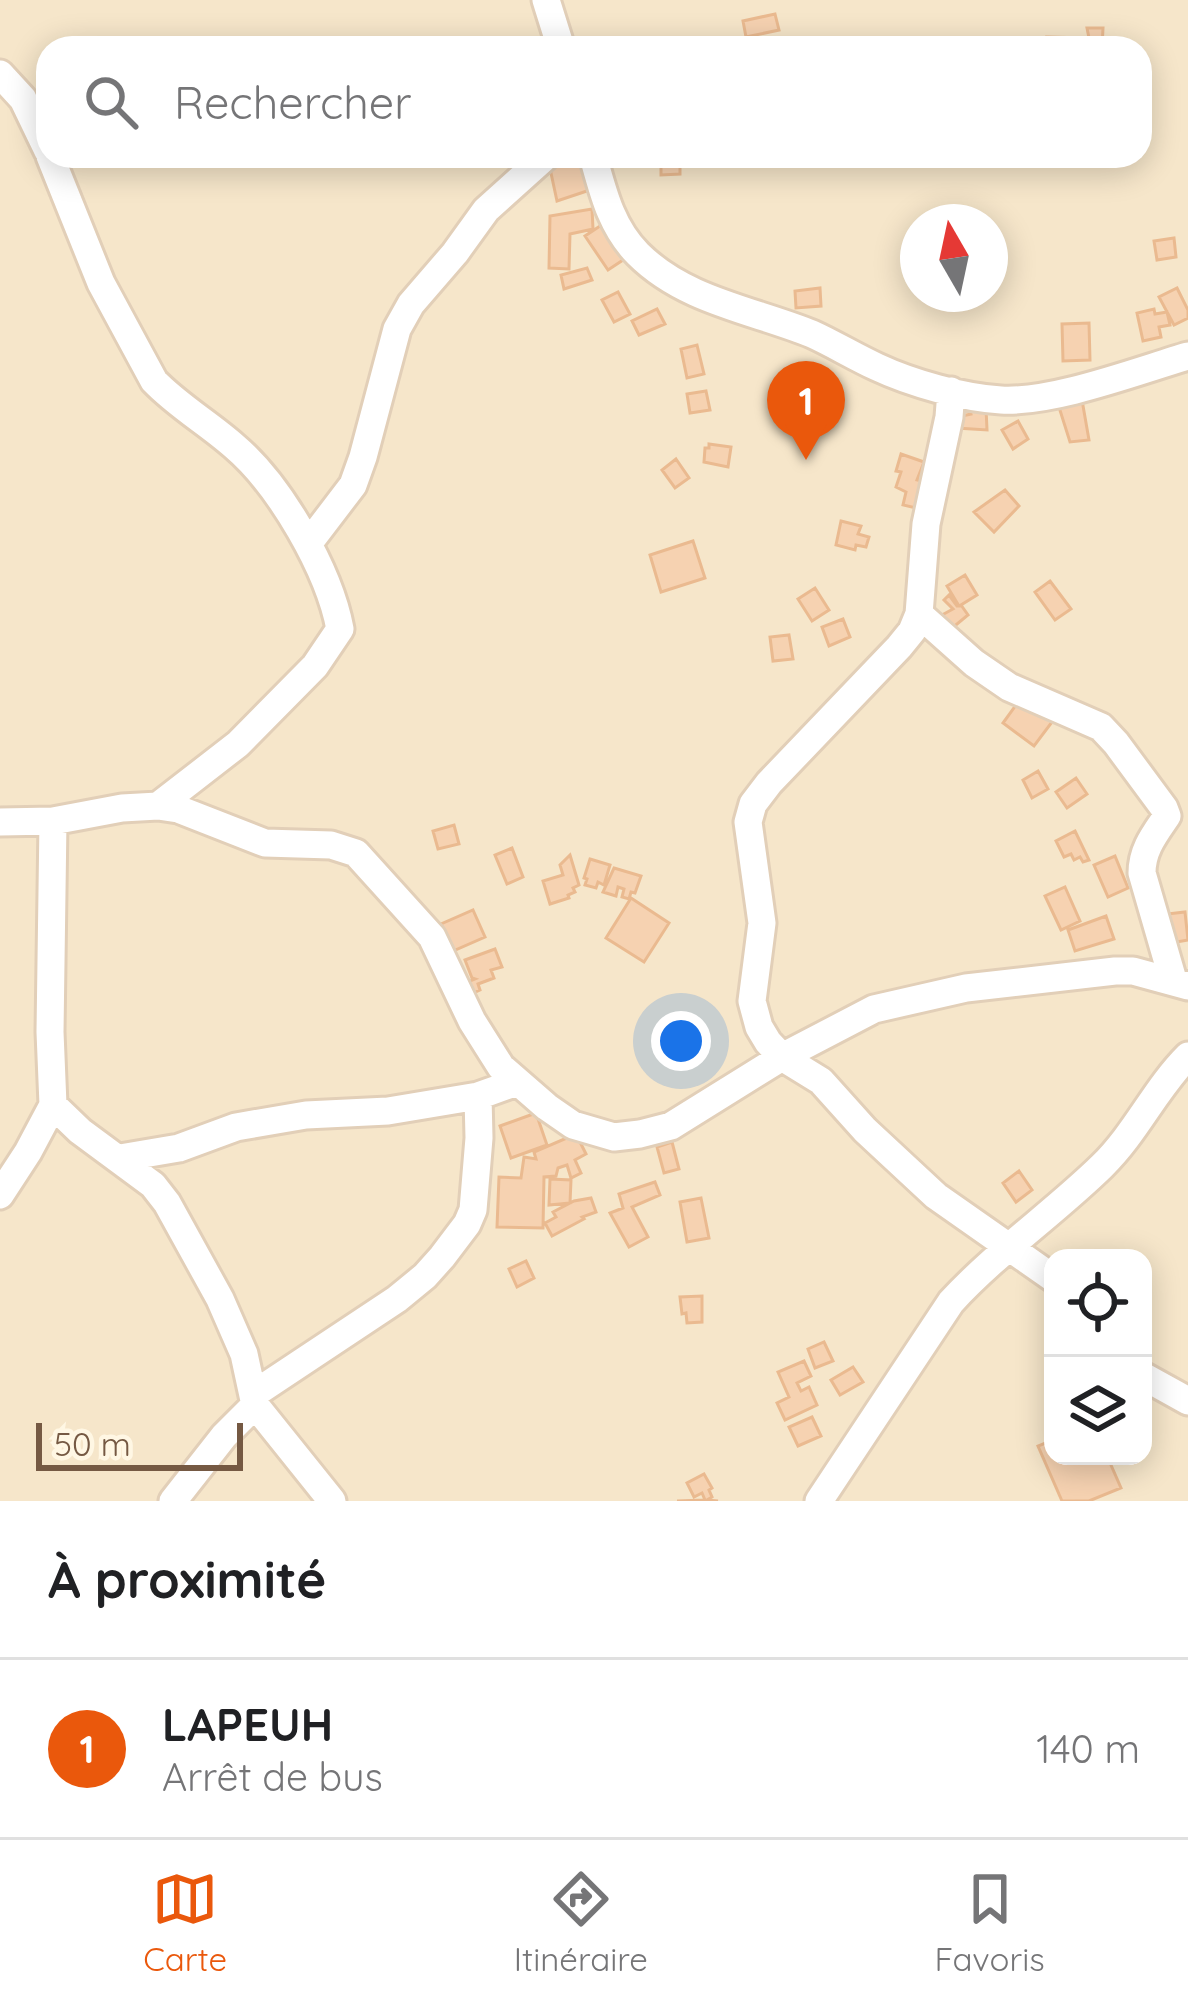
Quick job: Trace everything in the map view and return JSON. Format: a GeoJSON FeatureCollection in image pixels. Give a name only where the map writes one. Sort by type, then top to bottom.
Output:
{"type":"FeatureCollection","features":[{"type":"Feature","properties":{"kind":"street"},"geometry":{"type":"LineString","coordinates":[[546,0],[557,36]]}},
{"type":"Feature","properties":{"kind":"street"},"geometry":{"type":"LineString","coordinates":[[0,74],[23,99],[36,126]]}},
{"type":"Feature","properties":{"kind":"street"},"geometry":{"type":"LineString","coordinates":[[55,168],[101,283],[154,381],[238,449],[280,500],[328,583],[340,629],[315,666],[238,744],[158,806]]}},
{"type":"Feature","properties":{"kind":"street"},"geometry":{"type":"LineString","coordinates":[[308,544],[353,485],[398,329],[410,304],[486,210],[532,168]]}},
{"type":"Feature","properties":{"kind":"street"},"geometry":{"type":"LineString","coordinates":[[596,168],[620,231],[636,253],[679,286],[813,335],[881,369],[951,392],[998,400],[1028,399],[1188,356]]}},
{"type":"Feature","properties":{"kind":"street"},"geometry":{"type":"LineString","coordinates":[[951,392],[926,524],[919,614],[912,631],[753,804],[748,822],[762,923],[752,1001],[759,1027],[782,1057],[821,1081],[936,1196],[1044,1272]]}},
{"type":"Feature","properties":{"kind":"street"},"geometry":{"type":"LineString","coordinates":[[919,614],[1009,687],[1101,727],[1164,808],[1167,816],[1148,843],[1142,873],[1180,983]]}},
{"type":"Feature","properties":{"kind":"street"},"geometry":{"type":"LineString","coordinates":[[0,822],[53,821],[158,806],[190,813],[265,843],[331,845],[356,853],[432,937],[500,1067],[548,1108],[593,1132],[627,1136],[671,1126],[782,1057],[874,1009],[907,999],[1115,971],[1180,983]]}},
{"type":"Feature","properties":{"kind":"street"},"geometry":{"type":"LineString","coordinates":[[0,1195],[53,1105],[53,821]]}},
{"type":"Feature","properties":{"kind":"street"},"geometry":{"type":"LineString","coordinates":[[819,1501],[950,1302],[1105,1164],[1188,1056]]}},
{"type":"Feature","properties":{"kind":"street"},"geometry":{"type":"LineString","coordinates":[[120,1159],[179,1148],[236,1127],[306,1115],[388,1111],[478,1096],[517,1082]]}},
{"type":"Feature","properties":{"kind":"street"},"geometry":{"type":"LineString","coordinates":[[172,1501],[254,1400],[425,1276],[467,1224],[473,1210],[478,1096]]}},
{"type":"Feature","properties":{"kind":"street"},"geometry":{"type":"LineString","coordinates":[[53,1105],[153,1185],[220,1299],[244,1354],[254,1400],[332,1501]]}},
{"type":"Feature","properties":{"kind":"street"},"geometry":{"type":"LineString","coordinates":[[1152,1381],[1188,1401]]}},
{"type":"Feature","properties":{"kind":"shaded area"},"geometry":{"type":"Polygon","coordinates":[[[0,0],[1188,0],[1188,1501],[0,1501],[0,0]]]}},
{"type":"Feature","properties":{"kind":"building"},"geometry":{"type":"Polygon","coordinates":[[[775,14],[779,30],[746,36],[743,21],[775,14]]]}},
{"type":"Feature","properties":{"kind":"building"},"geometry":{"type":"Polygon","coordinates":[[[1087,28],[1103,28],[1103,36],[1089,36],[1087,28]]]}},
{"type":"Feature","properties":{"kind":"building"},"geometry":{"type":"Polygon","coordinates":[[[550,168],[591,168],[596,188],[557,201],[550,168]]]}},
{"type":"Feature","properties":{"kind":"building"},"geometry":{"type":"Polygon","coordinates":[[[661,168],[680,168],[680,174],[661,175],[661,168]]]}},
{"type":"Feature","properties":{"kind":"building"},"geometry":{"type":"Polygon","coordinates":[[[592,209],[593,229],[570,234],[569,269],[549,268],[550,216],[592,209]]]}},
{"type":"Feature","properties":{"kind":"building"},"geometry":{"type":"Polygon","coordinates":[[[603,224],[626,258],[608,270],[585,236],[603,224]]]}},
{"type":"Feature","properties":{"kind":"building"},"geometry":{"type":"Polygon","coordinates":[[[1174,238],[1176,257],[1157,260],[1154,241],[1174,238]]]}},
{"type":"Feature","properties":{"kind":"building"},"geometry":{"type":"Polygon","coordinates":[[[587,268],[592,280],[564,289],[561,275],[587,268]]]}},
{"type":"Feature","properties":{"kind":"building"},"geometry":{"type":"Polygon","coordinates":[[[820,288],[821,306],[796,308],[795,291],[820,288]]]}},
{"type":"Feature","properties":{"kind":"building"},"geometry":{"type":"Polygon","coordinates":[[[1177,288],[1188,318],[1174,325],[1159,297],[1177,288]]]}},
{"type":"Feature","properties":{"kind":"building"},"geometry":{"type":"Polygon","coordinates":[[[618,292],[630,314],[614,322],[602,300],[618,292]]]}},
{"type":"Feature","properties":{"kind":"building"},"geometry":{"type":"Polygon","coordinates":[[[657,309],[665,324],[639,335],[632,321],[657,309]]]}},
{"type":"Feature","properties":{"kind":"building"},"geometry":{"type":"Polygon","coordinates":[[[1154,309],[1155,314],[1167,312],[1170,325],[1159,327],[1161,337],[1143,341],[1137,313],[1154,309]]]}},
{"type":"Feature","properties":{"kind":"building"},"geometry":{"type":"Polygon","coordinates":[[[1089,323],[1090,360],[1063,361],[1062,324],[1089,323]]]}},
{"type":"Feature","properties":{"kind":"building"},"geometry":{"type":"Polygon","coordinates":[[[697,345],[704,374],[687,378],[681,349],[697,345]]]}},
{"type":"Feature","properties":{"kind":"building"},"geometry":{"type":"Polygon","coordinates":[[[706,391],[710,410],[690,413],[687,394],[706,391]]]}},
{"type":"Feature","properties":{"kind":"building"},"geometry":{"type":"Polygon","coordinates":[[[1082,400],[1089,440],[1070,442],[1058,404],[1082,400]]]}},
{"type":"Feature","properties":{"kind":"building"},"geometry":{"type":"Polygon","coordinates":[[[986,408],[987,430],[957,428],[957,417],[971,414],[970,409],[986,408]]]}},
{"type":"Feature","properties":{"kind":"building"},"geometry":{"type":"Polygon","coordinates":[[[1018,421],[1028,439],[1013,449],[1002,430],[1018,421]]]}},
{"type":"Feature","properties":{"kind":"building"},"geometry":{"type":"Polygon","coordinates":[[[709,444],[731,447],[728,467],[704,462],[709,444]]]}},
{"type":"Feature","properties":{"kind":"building"},"geometry":{"type":"Polygon","coordinates":[[[901,454],[924,462],[917,480],[922,481],[916,508],[903,505],[906,492],[896,487],[901,454]]]}},
{"type":"Feature","properties":{"kind":"building"},"geometry":{"type":"Polygon","coordinates":[[[676,459],[689,478],[675,488],[662,470],[676,459]]]}},
{"type":"Feature","properties":{"kind":"building"},"geometry":{"type":"Polygon","coordinates":[[[1005,490],[1019,506],[994,532],[974,512],[1005,490]]]}},
{"type":"Feature","properties":{"kind":"building"},"geometry":{"type":"Polygon","coordinates":[[[841,521],[861,526],[858,534],[869,537],[866,547],[856,545],[855,550],[836,545],[841,521]]]}},
{"type":"Feature","properties":{"kind":"building"},"geometry":{"type":"Polygon","coordinates":[[[693,541],[705,578],[661,592],[650,555],[693,541]]]}},
{"type":"Feature","properties":{"kind":"building"},"geometry":{"type":"Polygon","coordinates":[[[965,575],[977,595],[961,605],[968,615],[951,629],[942,615],[953,609],[944,600],[949,595],[959,606],[947,586],[965,575]]]}},
{"type":"Feature","properties":{"kind":"building"},"geometry":{"type":"Polygon","coordinates":[[[1050,581],[1071,609],[1055,620],[1035,592],[1050,581]]]}},
{"type":"Feature","properties":{"kind":"building"},"geometry":{"type":"Polygon","coordinates":[[[815,588],[829,610],[812,621],[798,599],[815,588]]]}},
{"type":"Feature","properties":{"kind":"building"},"geometry":{"type":"Polygon","coordinates":[[[843,619],[850,637],[829,646],[822,627],[843,619]]]}},
{"type":"Feature","properties":{"kind":"building"},"geometry":{"type":"Polygon","coordinates":[[[789,635],[793,659],[773,661],[770,637],[789,635]]]}},
{"type":"Feature","properties":{"kind":"building"},"geometry":{"type":"Polygon","coordinates":[[[1024,694],[1055,718],[1034,746],[1003,723],[1024,694]]]}},
{"type":"Feature","properties":{"kind":"building"},"geometry":{"type":"Polygon","coordinates":[[[1038,771],[1048,789],[1032,798],[1023,780],[1038,771]]]}},
{"type":"Feature","properties":{"kind":"building"},"geometry":{"type":"Polygon","coordinates":[[[1076,778],[1087,794],[1067,808],[1056,792],[1076,778]]]}},
{"type":"Feature","properties":{"kind":"building"},"geometry":{"type":"Polygon","coordinates":[[[454,825],[459,844],[438,849],[433,831],[454,825]]]}},
{"type":"Feature","properties":{"kind":"building"},"geometry":{"type":"Polygon","coordinates":[[[1075,831],[1089,860],[1074,860],[1071,854],[1064,857],[1056,841],[1075,831]]]}},
{"type":"Feature","properties":{"kind":"building"},"geometry":{"type":"Polygon","coordinates":[[[512,848],[523,877],[507,884],[495,855],[512,848]]]}},
{"type":"Feature","properties":{"kind":"building"},"geometry":{"type":"Polygon","coordinates":[[[570,855],[579,885],[569,898],[550,904],[543,881],[563,875],[560,865],[570,855]]]}},
{"type":"Feature","properties":{"kind":"building"},"geometry":{"type":"Polygon","coordinates":[[[1115,856],[1128,888],[1108,897],[1094,865],[1115,856]]]}},
{"type":"Feature","properties":{"kind":"building"},"geometry":{"type":"Polygon","coordinates":[[[590,859],[610,865],[604,885],[598,882],[596,888],[585,885],[590,859]]]}},
{"type":"Feature","properties":{"kind":"building"},"geometry":{"type":"Polygon","coordinates":[[[614,868],[641,876],[629,899],[622,897],[624,889],[618,887],[616,896],[603,892],[614,868]]]}},
{"type":"Feature","properties":{"kind":"building"},"geometry":{"type":"Polygon","coordinates":[[[1065,887],[1080,921],[1061,930],[1045,896],[1065,887]]]}},
{"type":"Feature","properties":{"kind":"building"},"geometry":{"type":"Polygon","coordinates":[[[631,898],[669,923],[644,962],[606,938],[631,898]]]}},
{"type":"Feature","properties":{"kind":"building"},"geometry":{"type":"Polygon","coordinates":[[[473,910],[485,937],[453,951],[441,924],[473,910]]]}},
{"type":"Feature","properties":{"kind":"building"},"geometry":{"type":"Polygon","coordinates":[[[1185,912],[1188,940],[1171,943],[1167,914],[1185,912]]]}},
{"type":"Feature","properties":{"kind":"building"},"geometry":{"type":"Polygon","coordinates":[[[1106,916],[1114,939],[1075,951],[1068,930],[1106,916]]]}},
{"type":"Feature","properties":{"kind":"building"},"geometry":{"type":"Polygon","coordinates":[[[495,949],[502,967],[491,970],[494,978],[478,984],[480,990],[469,995],[465,983],[475,979],[465,960],[495,949]]]}},
{"type":"Feature","properties":{"kind":"building"},"geometry":{"type":"Polygon","coordinates":[[[536,1113],[547,1145],[511,1158],[500,1126],[536,1113]]]}},
{"type":"Feature","properties":{"kind":"building"},"geometry":{"type":"Polygon","coordinates":[[[576,1134],[586,1154],[575,1160],[581,1173],[571,1178],[567,1165],[558,1168],[556,1176],[544,1177],[543,1228],[497,1227],[499,1177],[521,1178],[524,1157],[536,1159],[534,1152],[576,1134]]]}},
{"type":"Feature","properties":{"kind":"building"},"geometry":{"type":"Polygon","coordinates":[[[672,1142],[679,1169],[664,1173],[657,1147],[672,1142]]]}},
{"type":"Feature","properties":{"kind":"building"},"geometry":{"type":"Polygon","coordinates":[[[1019,1171],[1032,1190],[1016,1202],[1003,1183],[1019,1171]]]}},
{"type":"Feature","properties":{"kind":"building"},"geometry":{"type":"Polygon","coordinates":[[[550,1179],[571,1180],[570,1203],[549,1205],[550,1179]]]}},
{"type":"Feature","properties":{"kind":"building"},"geometry":{"type":"Polygon","coordinates":[[[655,1182],[660,1195],[632,1207],[648,1237],[629,1247],[610,1213],[623,1208],[619,1194],[655,1182]]]}},
{"type":"Feature","properties":{"kind":"building"},"geometry":{"type":"Polygon","coordinates":[[[591,1198],[596,1212],[552,1236],[545,1223],[556,1217],[553,1212],[591,1198]]]}},
{"type":"Feature","properties":{"kind":"building"},"geometry":{"type":"Polygon","coordinates":[[[701,1198],[709,1238],[687,1242],[680,1202],[701,1198]]]}},
{"type":"Feature","properties":{"kind":"building"},"geometry":{"type":"Polygon","coordinates":[[[526,1261],[534,1278],[517,1287],[509,1269],[526,1261]]]}},
{"type":"Feature","properties":{"kind":"building"},"geometry":{"type":"Polygon","coordinates":[[[702,1296],[702,1322],[687,1323],[680,1297],[702,1296]]]}},
{"type":"Feature","properties":{"kind":"building"},"geometry":{"type":"Polygon","coordinates":[[[824,1342],[833,1361],[815,1368],[808,1349],[824,1342]]]}},
{"type":"Feature","properties":{"kind":"building"},"geometry":{"type":"Polygon","coordinates":[[[804,1361],[811,1376],[797,1383],[801,1391],[809,1387],[817,1405],[785,1420],[777,1403],[789,1397],[778,1372],[804,1361]]]}},
{"type":"Feature","properties":{"kind":"building"},"geometry":{"type":"Polygon","coordinates":[[[853,1367],[863,1382],[840,1395],[831,1380],[853,1367]]]}},
{"type":"Feature","properties":{"kind":"building"},"geometry":{"type":"Polygon","coordinates":[[[812,1417],[821,1436],[798,1446],[789,1427],[812,1417]]]}},
{"type":"Feature","properties":{"kind":"building"},"geometry":{"type":"Polygon","coordinates":[[[1046,1465],[1111,1465],[1121,1488],[1089,1501],[1062,1501],[1046,1465]]]}},
{"type":"Feature","properties":{"kind":"building"},"geometry":{"type":"Polygon","coordinates":[[[704,1474],[712,1488],[707,1500],[718,1501],[677,1501],[705,1500],[702,1493],[694,1497],[687,1483],[704,1474]]]}},
{"type":"Feature","properties":{"kind":"place","name":"LAPEUH"},"geometry":{"type":"Point","coordinates":[806,460]}}]}
